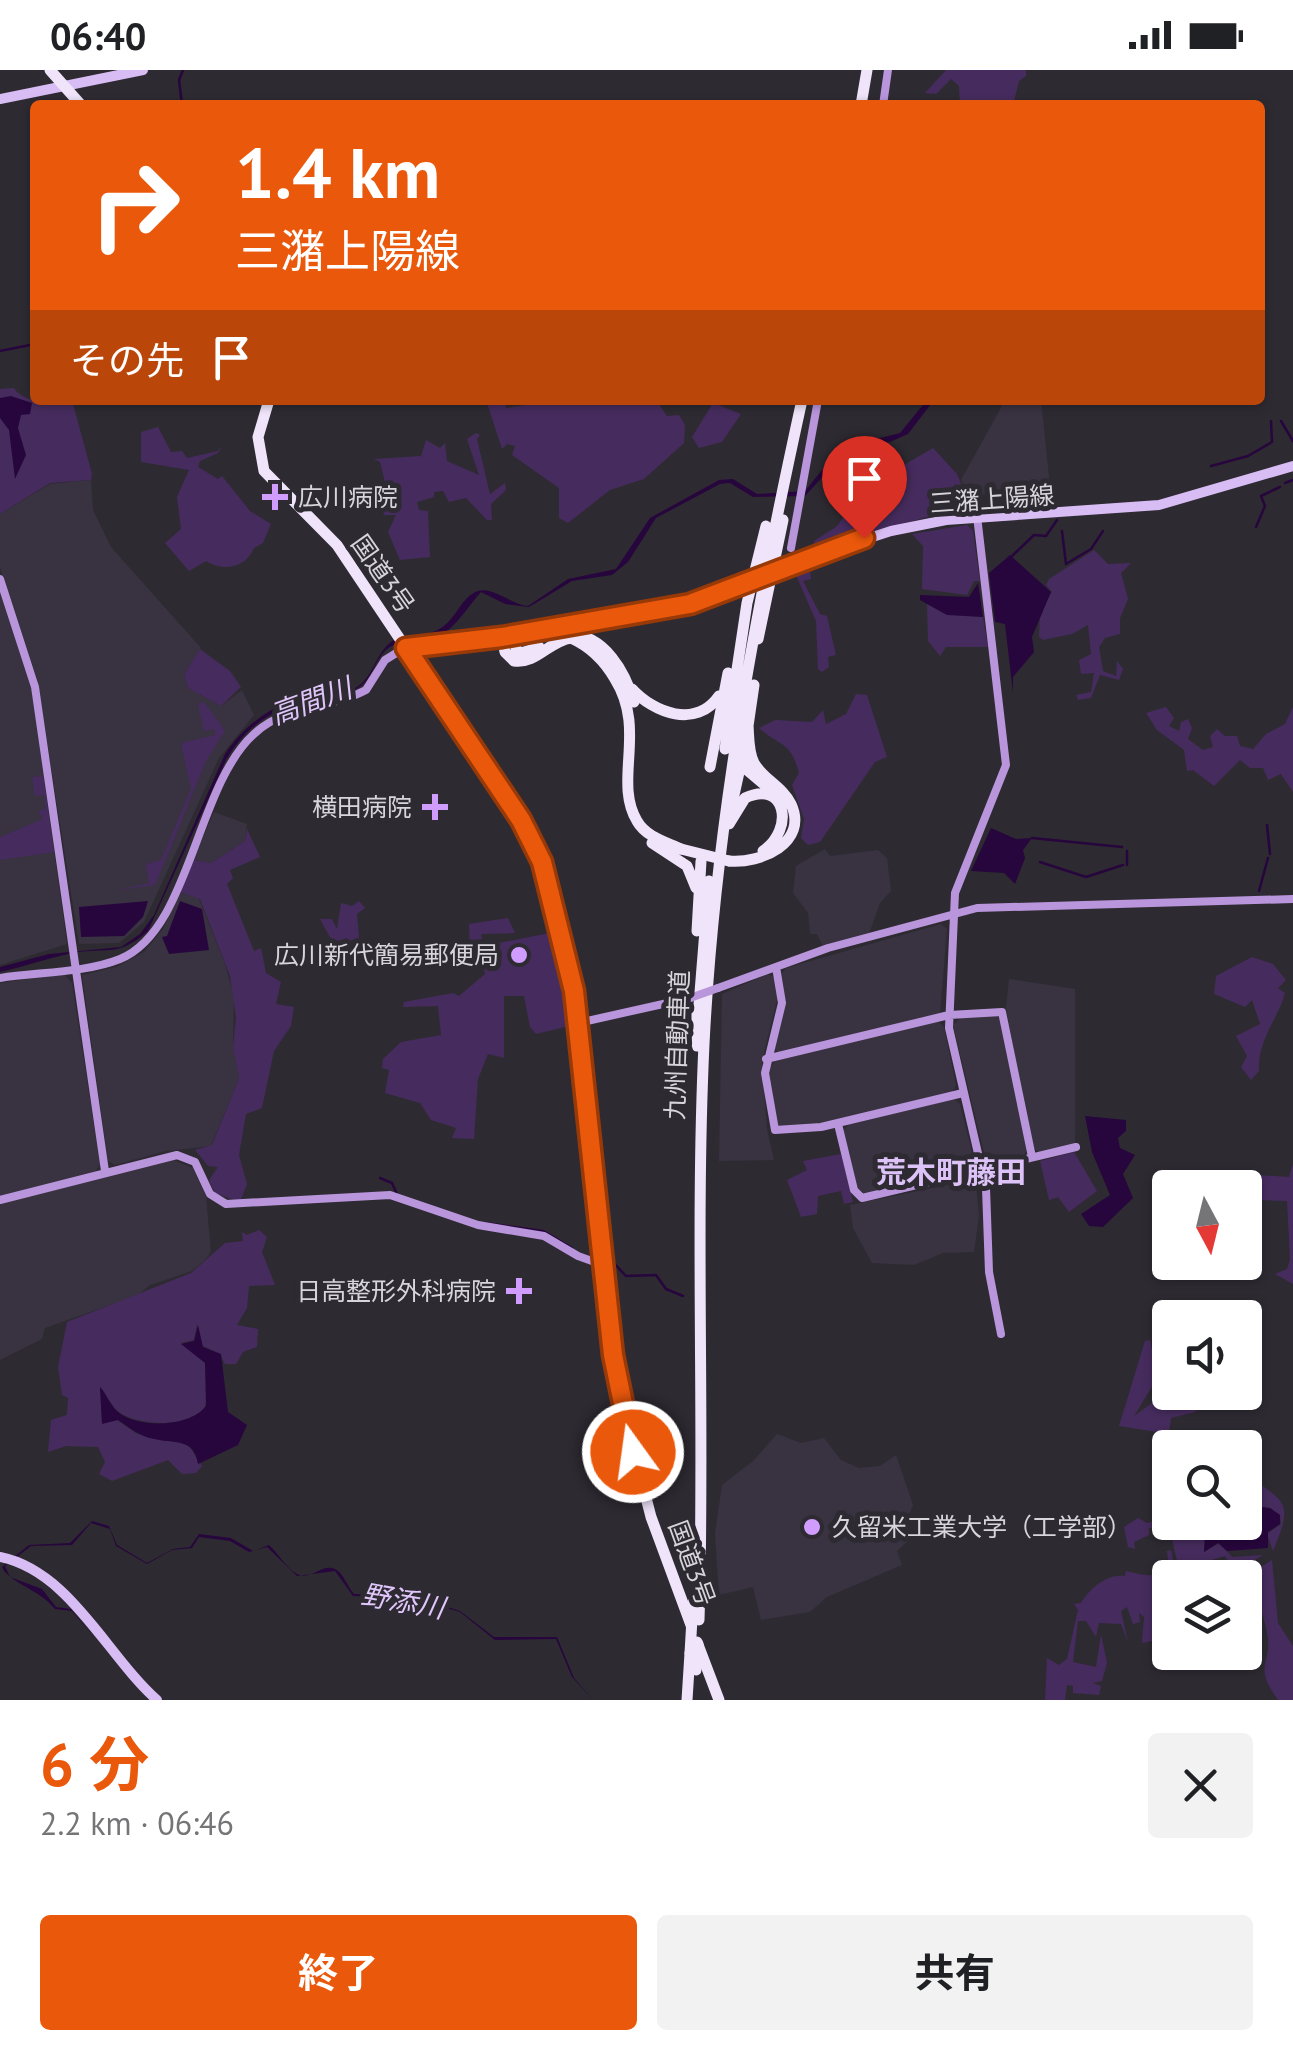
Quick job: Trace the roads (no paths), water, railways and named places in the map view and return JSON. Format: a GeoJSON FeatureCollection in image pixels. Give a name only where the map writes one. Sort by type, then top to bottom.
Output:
{"type":"FeatureCollection","features":[{"type":"Feature","properties":{"kind":"highway"},"geometry":{"type":"LineString","coordinates":[[50,70],[77,100]]}},
{"type":"Feature","properties":{"kind":"highway"},"geometry":{"type":"LineString","coordinates":[[862,100],[870,70]]}},
{"type":"Feature","properties":{"kind":"highway"},"geometry":{"type":"LineString","coordinates":[[869,100],[870,70]]}},
{"type":"Feature","properties":{"kind":"highway","name":"国道3号"},"geometry":{"type":"LineString","coordinates":[[268,405],[258,437],[264,472],[337,545],[534,843],[570,970],[619,1392],[638,1472],[719,1700]]}},
{"type":"Feature","properties":{"kind":"highway"},"geometry":{"type":"LineString","coordinates":[[714,931],[797,405]]}},
{"type":"Feature","properties":{"kind":"highway","name":"九州自動車道"},"geometry":{"type":"LineString","coordinates":[[690,1700],[697,1046],[712,846],[747,603],[797,405]]}},
{"type":"Feature","properties":{"kind":"highway","name":"九州自動車道"},"geometry":{"type":"LineString","coordinates":[[690,1700],[699,1620],[704,1046],[722,834],[744,675],[797,405]]}},
{"type":"Feature","properties":{"kind":"highway"},"geometry":{"type":"LineString","coordinates":[[710,767],[725,683],[747,603]]}},
{"type":"Feature","properties":{"kind":"highway"},"geometry":{"type":"LineString","coordinates":[[506,636],[514,651],[523,654],[564,634],[585,636],[615,660],[629,686],[636,723],[636,806],[641,818],[660,836],[683,848]]}},
{"type":"Feature","properties":{"kind":"highway"},"geometry":{"type":"LineString","coordinates":[[506,636],[504,652],[519,663],[563,639],[590,647],[607,666],[630,708],[630,796],[636,820],[655,838],[683,848],[729,859],[765,856],[786,842],[793,813],[784,795],[751,757],[747,718]]}},
{"type":"Feature","properties":{"kind":"highway"},"geometry":{"type":"LineString","coordinates":[[629,686],[650,706],[679,715],[705,710],[725,683]]}},
{"type":"Feature","properties":{"kind":"highway"},"geometry":{"type":"LineString","coordinates":[[754,685],[740,746],[746,770],[782,800],[788,812],[784,837],[765,856]]}},
{"type":"Feature","properties":{"kind":"highway"},"geometry":{"type":"LineString","coordinates":[[631,764],[623,787],[626,814],[641,836],[686,866],[695,882],[698,912]]}},
{"type":"Feature","properties":{"kind":"highway"},"geometry":{"type":"LineString","coordinates":[[729,824],[739,804],[753,794],[770,796],[782,810],[780,833],[770,846],[747,857],[729,859]]}},
{"type":"Feature","properties":{"kind":"highway"},"geometry":{"type":"LineString","coordinates":[[697,1046],[702,860]]}},
{"type":"Feature","properties":{"kind":"main road"},"geometry":{"type":"LineString","coordinates":[[0,99],[143,70]]}},
{"type":"Feature","properties":{"kind":"main road","name":"三潴上陽線"},"geometry":{"type":"LineString","coordinates":[[402,642],[506,636],[690,604],[891,531],[976,516],[1084,513],[1160,505],[1293,466]]}},
{"type":"Feature","properties":{"kind":"main road"},"geometry":{"type":"LineString","coordinates":[[0,1557],[20,1562],[50,1583],[130,1676],[157,1700]]}},
{"type":"Feature","properties":{"kind":"street"},"geometry":{"type":"LineString","coordinates":[[885,100],[888,70]]}},
{"type":"Feature","properties":{"kind":"street"},"geometry":{"type":"LineString","coordinates":[[791,548],[817,405]]}},
{"type":"Feature","properties":{"kind":"street"},"geometry":{"type":"LineString","coordinates":[[976,516],[1006,764],[960,874],[953,915],[950,1015],[963,1094],[982,1169],[989,1272],[1001,1334]]}},
{"type":"Feature","properties":{"kind":"street"},"geometry":{"type":"LineString","coordinates":[[0,579],[35,687],[106,1172]]}},
{"type":"Feature","properties":{"kind":"street"},"geometry":{"type":"LineString","coordinates":[[0,978],[122,958],[153,934],[229,766],[248,739],[294,709],[366,690],[402,642]]}},
{"type":"Feature","properties":{"kind":"street"},"geometry":{"type":"LineString","coordinates":[[578,1023],[690,998],[776,967],[953,915],[1006,905],[1293,899]]}},
{"type":"Feature","properties":{"kind":"street"},"geometry":{"type":"LineString","coordinates":[[776,967],[782,1003],[766,1059],[775,1130],[838,1124],[963,1094]]}},
{"type":"Feature","properties":{"kind":"street"},"geometry":{"type":"LineString","coordinates":[[766,1059],[950,1015],[997,1011],[1004,1015],[1032,1157]]}},
{"type":"Feature","properties":{"kind":"street"},"geometry":{"type":"LineString","coordinates":[[838,1124],[858,1197],[1076,1147]]}},
{"type":"Feature","properties":{"kind":"street"},"geometry":{"type":"LineString","coordinates":[[0,1200],[177,1154],[194,1162],[210,1194],[226,1204],[390,1195],[478,1225],[544,1236],[603,1265]]}},
{"type":"Feature","properties":{"kind":"waterway"},"geometry":{"type":"LineString","coordinates":[[181,100],[179,80],[183,70]]}},
{"type":"Feature","properties":{"kind":"waterway"},"geometry":{"type":"LineString","coordinates":[[0,351],[30,345]]}},
{"type":"Feature","properties":{"kind":"waterway"},"geometry":{"type":"LineString","coordinates":[[1211,466],[1248,456],[1272,442],[1271,421]]}},
{"type":"Feature","properties":{"kind":"waterway"},"geometry":{"type":"LineString","coordinates":[[1281,421],[1293,441]]}},
{"type":"Feature","properties":{"kind":"waterway"},"geometry":{"type":"LineString","coordinates":[[1285,483],[1293,480]]}},
{"type":"Feature","properties":{"kind":"waterway"},"geometry":{"type":"LineString","coordinates":[[1256,527],[1265,506],[1261,496],[1280,487]]}},
{"type":"Feature","properties":{"kind":"waterway"},"geometry":{"type":"LineString","coordinates":[[1012,556],[1034,535],[1046,536],[1057,520]]}},
{"type":"Feature","properties":{"kind":"waterway"},"geometry":{"type":"LineString","coordinates":[[1062,531],[1066,564],[1091,549],[1103,531]]}},
{"type":"Feature","properties":{"kind":"waterway"},"geometry":{"type":"LineString","coordinates":[[1267,825],[1270,854]]}},
{"type":"Feature","properties":{"kind":"waterway"},"geometry":{"type":"LineString","coordinates":[[1032,838],[1122,847]]}},
{"type":"Feature","properties":{"kind":"waterway"},"geometry":{"type":"LineString","coordinates":[[1127,851],[1127,865]]}},
{"type":"Feature","properties":{"kind":"waterway"},"geometry":{"type":"LineString","coordinates":[[1259,891],[1268,858]]}},
{"type":"Feature","properties":{"kind":"waterway"},"geometry":{"type":"LineString","coordinates":[[1040,862],[1086,877],[1123,865]]}},
{"type":"Feature","properties":{"kind":"waterway"},"geometry":{"type":"LineString","coordinates":[[380,1178],[392,1183],[397,1194]]}},
{"type":"Feature","properties":{"kind":"waterway"},"geometry":{"type":"LineString","coordinates":[[485,1223],[543,1231],[572,1248]]}},
{"type":"Feature","properties":{"kind":"waterway"},"geometry":{"type":"LineString","coordinates":[[608,1257],[626,1276],[656,1275],[666,1289],[683,1296]]}},
{"type":"Feature","properties":{"kind":"place","name":"広川病院"},"geometry":{"type":"Point","coordinates":[275,497]}},
{"type":"Feature","properties":{"kind":"place","name":"横田病院"},"geometry":{"type":"Point","coordinates":[435,807]}},
{"type":"Feature","properties":{"kind":"place","name":"広川新代簡易郵便局"},"geometry":{"type":"Point","coordinates":[519,955]}},
{"type":"Feature","properties":{"kind":"place","name":"日高整形外科病院"},"geometry":{"type":"Point","coordinates":[519,1291]}},
{"type":"Feature","properties":{"kind":"place","name":"久留米工業大学（工学部）"},"geometry":{"type":"Point","coordinates":[812,1527]}},
{"type":"Feature","properties":{"kind":"district","name":"荒木町藤田"},"geometry":{"type":"Point","coordinates":[951,1173]}},
{"type":"Feature","properties":{"kind":"water label","name":"高間川"},"geometry":{"type":"Point","coordinates":[311,701]}},
{"type":"Feature","properties":{"kind":"water label","name":"野添川"},"geometry":{"type":"Point","coordinates":[403,1601]}}]}
